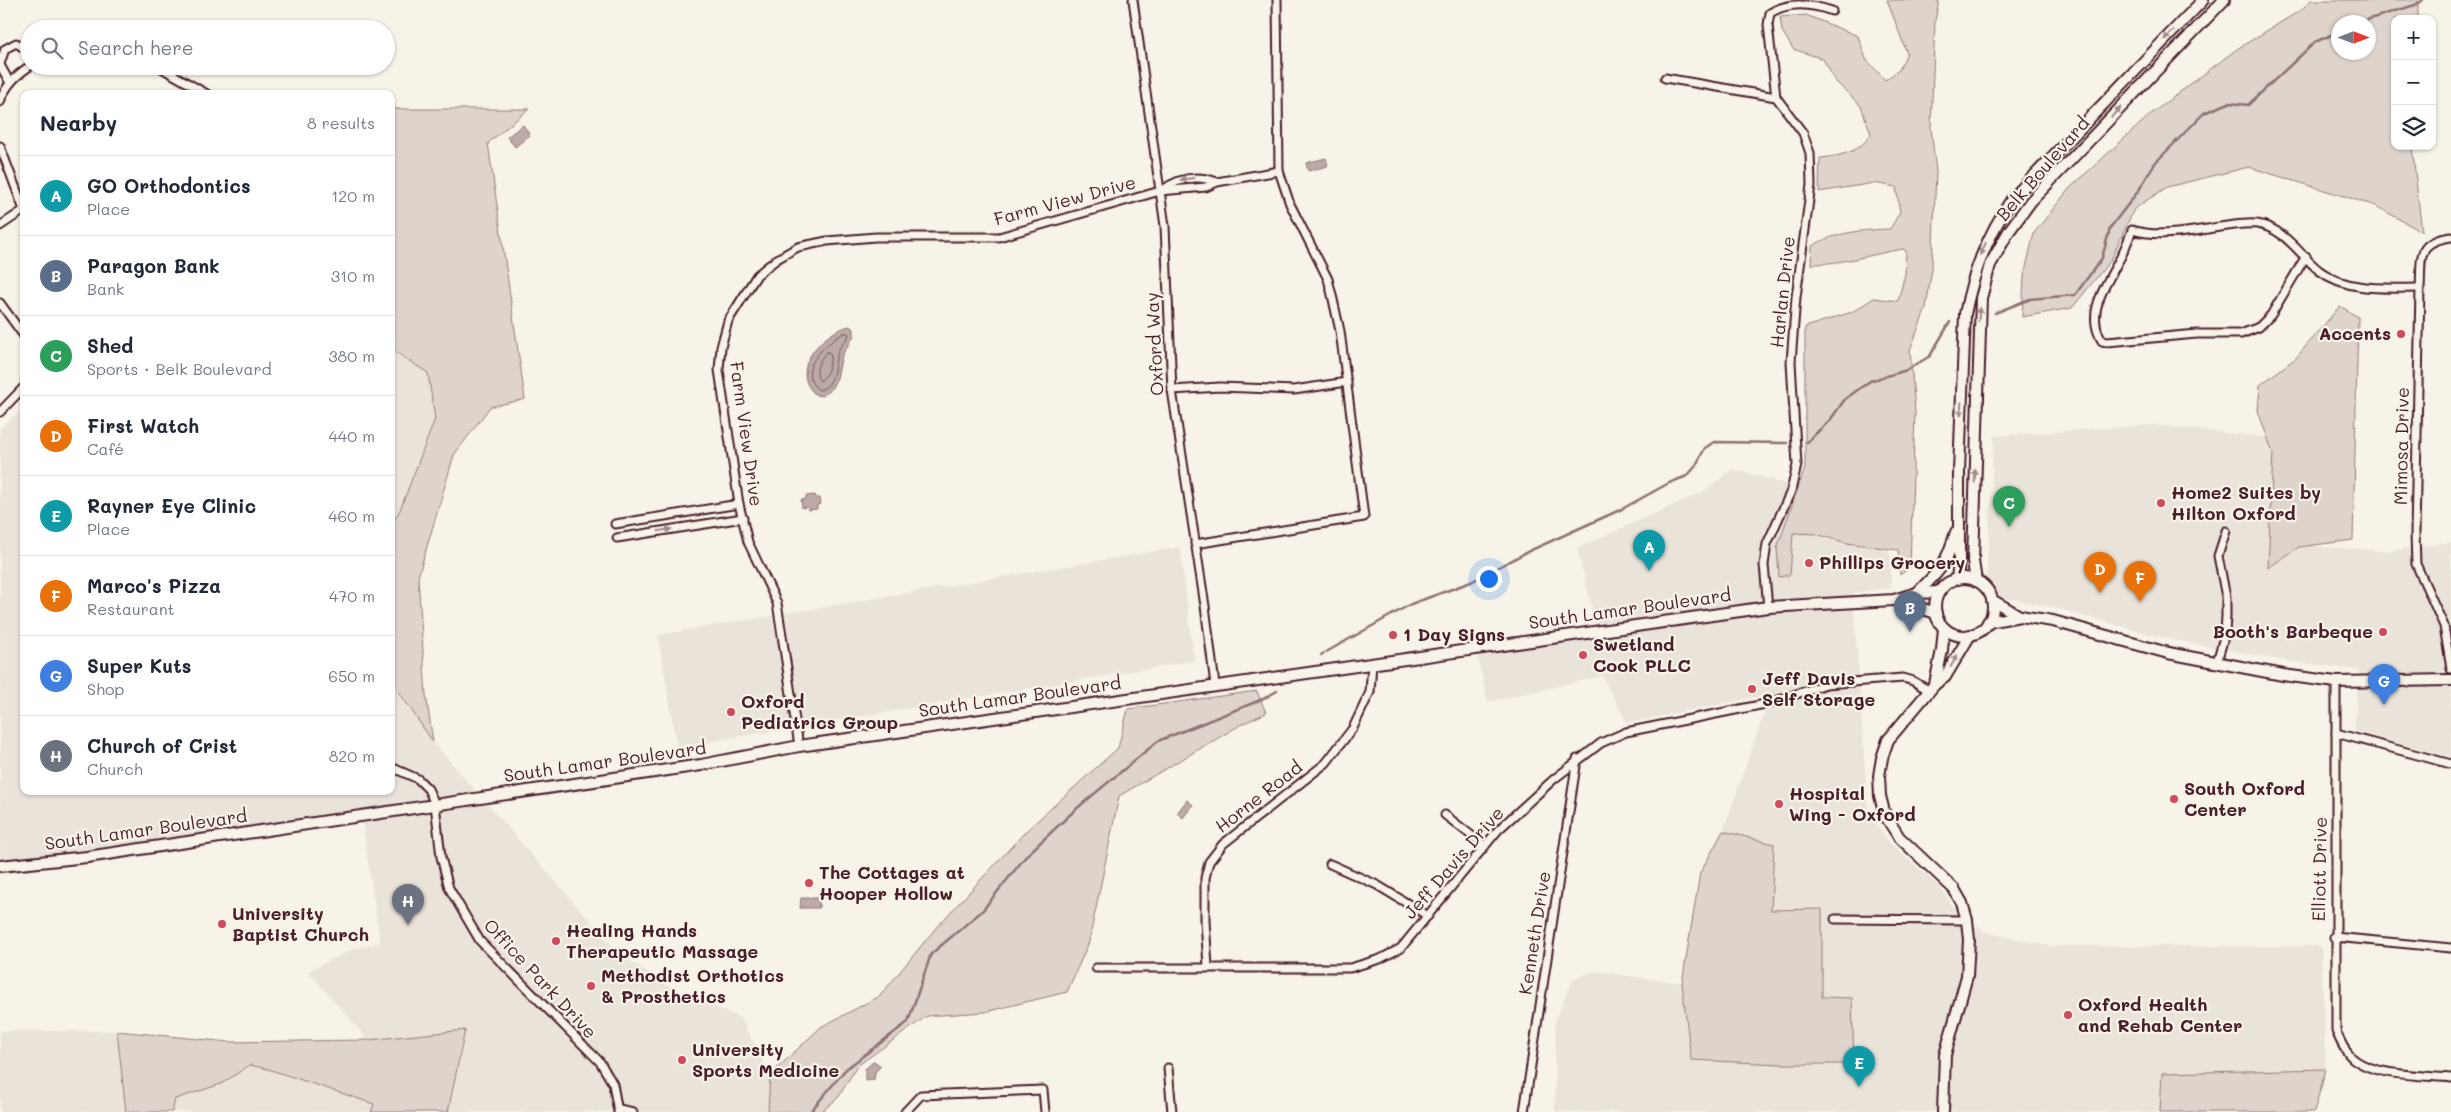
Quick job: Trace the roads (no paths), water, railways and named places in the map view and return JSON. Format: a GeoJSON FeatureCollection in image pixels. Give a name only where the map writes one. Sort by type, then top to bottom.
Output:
{"type":"FeatureCollection","features":[{"type":"Feature","properties":{"kind":"street","name":"Oxford Way"},"geometry":{"type":"LineString","coordinates":[[1133,0],[1165,226],[1172,390],[1215,685]]}},
{"type":"Feature","properties":{"kind":"street"},"geometry":{"type":"LineString","coordinates":[[1195,544],[1364,517],[1340,331],[1328,279],[1290,204],[1278,171],[1277,0]]}},
{"type":"Feature","properties":{"kind":"street","name":"Belk Boulevard"},"geometry":{"type":"LineString","coordinates":[[1957,579],[1960,560],[1959,472],[1965,314],[1970,288],[1981,253],[1994,226],[2012,199],[2203,0]]}},
{"type":"Feature","properties":{"kind":"street","name":"Belk Boulevard"},"geometry":{"type":"LineString","coordinates":[[1976,581],[1973,561],[1978,351],[1981,298],[1990,265],[2009,232],[2031,201],[2224,0]]}},
{"type":"Feature","properties":{"kind":"street"},"geometry":{"type":"LineString","coordinates":[[1666,78],[1776,97],[1768,25],[1770,13],[1782,6],[1814,5],[1832,10]]}},
{"type":"Feature","properties":{"kind":"street"},"geometry":{"type":"LineString","coordinates":[[10,83],[0,65],[5,49],[16,44],[20,46]]}},
{"type":"Feature","properties":{"kind":"street"},"geometry":{"type":"LineString","coordinates":[[0,102],[10,83],[20,74]]}},
{"type":"Feature","properties":{"kind":"street"},"geometry":{"type":"LineString","coordinates":[[174,75],[200,90]]}},
{"type":"Feature","properties":{"kind":"street","name":"Harlan Drive"},"geometry":{"type":"LineString","coordinates":[[1768,607],[1764,565],[1767,544],[1791,491],[1797,465],[1791,362],[1796,297],[1811,185],[1810,153],[1803,133],[1776,97]]}},
{"type":"Feature","properties":{"kind":"street"},"geometry":{"type":"LineString","coordinates":[[0,146],[20,199]]}},
{"type":"Feature","properties":{"kind":"street","name":"Farm View Drive"},"geometry":{"type":"LineString","coordinates":[[799,746],[777,602],[748,542],[739,504],[720,370],[721,347],[728,321],[757,275],[777,259],[798,247],[827,241],[876,237],[999,236],[1160,192],[1206,187],[1217,182],[1278,171]]}},
{"type":"Feature","properties":{"kind":"street"},"geometry":{"type":"LineString","coordinates":[[0,226],[20,213]]}},
{"type":"Feature","properties":{"kind":"street"},"geometry":{"type":"LineString","coordinates":[[2306,256],[2271,315],[2259,327],[2241,334],[2197,334],[2107,342],[2102,340],[2098,334],[2095,317],[2099,297],[2120,258],[2132,230],[2156,234],[2257,224],[2271,229],[2306,256],[2320,271],[2349,285],[2420,288]]}},
{"type":"Feature","properties":{"kind":"street","name":"Mimosa Drive"},"geometry":{"type":"LineString","coordinates":[[2451,237],[2435,240],[2426,246],[2423,253],[2420,288],[2416,564],[2444,626],[2451,669]]}},
{"type":"Feature","properties":{"kind":"street"},"geometry":{"type":"LineString","coordinates":[[2,308],[20,331]]}},
{"type":"Feature","properties":{"kind":"street"},"geometry":{"type":"LineString","coordinates":[[1172,390],[1220,387],[1294,390],[1347,382]]}},
{"type":"Feature","properties":{"kind":"street"},"geometry":{"type":"LineString","coordinates":[[0,412],[20,391]]}},
{"type":"Feature","properties":{"kind":"street"},"geometry":{"type":"LineString","coordinates":[[615,524],[739,504]]}},
{"type":"Feature","properties":{"kind":"street"},"geometry":{"type":"LineString","coordinates":[[616,538],[743,518]]}},
{"type":"Feature","properties":{"kind":"street"},"geometry":{"type":"LineString","coordinates":[[1917,594],[1937,574],[1948,559],[1960,522]]}},
{"type":"Feature","properties":{"kind":"street"},"geometry":{"type":"LineString","coordinates":[[2217,662],[2225,633],[2226,616],[2226,597],[2221,580],[2218,556],[2226,531]]}},
{"type":"Feature","properties":{"kind":"street"},"geometry":{"type":"LineString","coordinates":[[1932,687],[1942,650],[1944,628],[1936,613],[1939,592],[1944,586],[1957,579],[1976,581],[1983,586],[1992,600],[2020,616]]}},
{"type":"Feature","properties":{"kind":"street","name":"South Lamar Boulevard"},"geometry":{"type":"LineString","coordinates":[[0,866],[87,856],[701,765],[799,746],[1215,685],[1768,607],[1894,600],[1917,594],[1939,592]]}},
{"type":"Feature","properties":{"kind":"street","name":"South Lamar Boulevard"},"geometry":{"type":"LineString","coordinates":[[1894,600],[1936,613]]}},
{"type":"Feature","properties":{"kind":"street"},"geometry":{"type":"LineString","coordinates":[[1944,628],[1961,636],[1970,635],[1984,628],[1992,616],[1992,600]]}},
{"type":"Feature","properties":{"kind":"street"},"geometry":{"type":"LineString","coordinates":[[1988,622],[2020,616],[2053,621],[2168,653],[2282,676],[2336,682],[2451,680]]}},
{"type":"Feature","properties":{"kind":"street"},"geometry":{"type":"LineString","coordinates":[[1943,1112],[1946,1055],[1967,976],[1969,940],[1967,920],[1962,903],[1954,889],[1899,836],[1885,815],[1880,796],[1879,776],[1888,740],[1932,687],[1945,677],[1970,635]]}},
{"type":"Feature","properties":{"kind":"street","name":"Horne Road"},"geometry":{"type":"LineString","coordinates":[[1208,966],[1205,878],[1209,862],[1223,844],[1326,763],[1353,728],[1370,692],[1372,664]]}},
{"type":"Feature","properties":{"kind":"street","name":"Jeff Davis Drive"},"geometry":{"type":"LineString","coordinates":[[1096,968],[1208,966],[1350,968],[1380,960],[1400,948],[1498,830],[1577,759],[1601,743],[1626,732],[1767,704],[1826,684],[1903,678],[1932,687]]}},
{"type":"Feature","properties":{"kind":"street","name":"Elliott Drive"},"geometry":{"type":"LineString","coordinates":[[2336,682],[2334,937],[2336,1031],[2348,1054],[2366,1066],[2384,1071],[2451,1078]]}},
{"type":"Feature","properties":{"kind":"street"},"geometry":{"type":"LineString","coordinates":[[2336,733],[2451,764]]}},
{"type":"Feature","properties":{"kind":"street","name":"Kenneth Drive"},"geometry":{"type":"LineString","coordinates":[[1524,1112],[1577,759]]}},
{"type":"Feature","properties":{"kind":"street"},"geometry":{"type":"LineString","coordinates":[[395,769],[418,779],[428,789],[435,804]]}},
{"type":"Feature","properties":{"kind":"street","name":"Office Park Drive"},"geometry":{"type":"LineString","coordinates":[[435,804],[441,857],[447,880],[456,903],[467,922],[495,958],[600,1062],[613,1084],[618,1110]]}},
{"type":"Feature","properties":{"kind":"street"},"geometry":{"type":"LineString","coordinates":[[1446,815],[1485,846]]}},
{"type":"Feature","properties":{"kind":"street"},"geometry":{"type":"LineString","coordinates":[[1330,864],[1377,885],[1428,916]]}},
{"type":"Feature","properties":{"kind":"street"},"geometry":{"type":"LineString","coordinates":[[1835,919],[1967,920]]}},
{"type":"Feature","properties":{"kind":"street"},"geometry":{"type":"LineString","coordinates":[[2334,937],[2451,948]]}},
{"type":"Feature","properties":{"kind":"street"},"geometry":{"type":"LineString","coordinates":[[1168,1068],[1172,1112]]}},
{"type":"Feature","properties":{"kind":"street"},"geometry":{"type":"LineString","coordinates":[[905,1112],[921,1095],[1043,1090],[1045,1112]]}},
{"type":"Feature","properties":{"kind":"street"},"geometry":{"type":"LineString","coordinates":[[618,1110],[633,1112]]}},
{"type":"Feature","properties":{"kind":"water"},"geometry":{"type":"Polygon","coordinates":[[[523,125],[530,135],[515,147],[507,137],[523,125]]]}},
{"type":"Feature","properties":{"kind":"water"},"geometry":{"type":"Polygon","coordinates":[[[1326,158],[1328,166],[1308,171],[1306,163],[1326,158]]]}},
{"type":"Feature","properties":{"kind":"water"},"geometry":{"type":"Polygon","coordinates":[[[849,326],[854,329],[854,336],[842,355],[837,378],[830,391],[822,396],[816,395],[808,385],[805,375],[807,364],[819,344],[828,336],[849,326]]]}},
{"type":"Feature","properties":{"kind":"water"},"geometry":{"type":"Polygon","coordinates":[[[815,495],[816,498],[820,498],[821,504],[817,505],[817,509],[808,510],[807,507],[802,508],[801,500],[806,499],[806,496],[815,495]]]}},
{"type":"Feature","properties":{"kind":"water"},"geometry":{"type":"Polygon","coordinates":[[[1187,800],[1193,805],[1183,818],[1177,813],[1187,800]]]}},
{"type":"Feature","properties":{"kind":"water"},"geometry":{"type":"Polygon","coordinates":[[[801,898],[819,898],[819,908],[800,908],[801,898]]]}},
{"type":"Feature","properties":{"kind":"water"},"geometry":{"type":"Polygon","coordinates":[[[874,1061],[881,1066],[875,1072],[874,1080],[865,1081],[865,1069],[874,1061]]]}},
{"type":"Feature","properties":{"kind":"waterway"},"geometry":{"type":"LineString","coordinates":[[2376,17],[2415,5],[2423,0]]}},
{"type":"Feature","properties":{"kind":"waterway"},"geometry":{"type":"LineString","coordinates":[[1995,313],[2030,299],[2075,295],[2102,258],[2110,228],[2139,190],[2155,163],[2204,113],[2229,103],[2248,105],[2315,42],[2331,35]]}},
{"type":"Feature","properties":{"kind":"waterway"},"geometry":{"type":"LineString","coordinates":[[1807,442],[1831,419],[1845,399],[1870,381],[1907,370],[1930,356],[1950,322]]}},
{"type":"Feature","properties":{"kind":"waterway"},"geometry":{"type":"LineString","coordinates":[[1321,655],[1411,604],[1471,582],[1527,552],[1622,509],[1669,483],[1687,476],[1695,467],[1705,448],[1714,442],[1787,443]]}},
{"type":"Feature","properties":{"kind":"waterway"},"geometry":{"type":"LineString","coordinates":[[810,1112],[846,1069],[908,1022],[931,954],[982,911],[1027,855],[1075,810],[1158,741],[1263,699],[1277,691]]}},
{"type":"Feature","properties":{"kind":"place","name":"Accents"},"geometry":{"type":"Point","coordinates":[2401,334]}},
{"type":"Feature","properties":{"kind":"place","name":"Home2 Suites by Hilton Oxford"},"geometry":{"type":"Point","coordinates":[2161,503]}},
{"type":"Feature","properties":{"kind":"place","name":"Shed"},"geometry":{"type":"Point","coordinates":[2009,527]}},
{"type":"Feature","properties":{"kind":"place","name":"Phillips Grocery"},"geometry":{"type":"Point","coordinates":[1809,563]}},
{"type":"Feature","properties":{"kind":"place","name":"GO Orthodontics"},"geometry":{"type":"Point","coordinates":[1649,571]}},
{"type":"Feature","properties":{"kind":"place","name":"First Watch"},"geometry":{"type":"Point","coordinates":[2100,593]}},
{"type":"Feature","properties":{"kind":"place","name":"Marco's Pizza"},"geometry":{"type":"Point","coordinates":[2140,602]}},
{"type":"Feature","properties":{"kind":"place","name":"Paragon Bank"},"geometry":{"type":"Point","coordinates":[1910,632]}},
{"type":"Feature","properties":{"kind":"place","name":"Booth's Barbeque"},"geometry":{"type":"Point","coordinates":[2383,632]}},
{"type":"Feature","properties":{"kind":"place","name":"1 Day Signs"},"geometry":{"type":"Point","coordinates":[1393,635]}},
{"type":"Feature","properties":{"kind":"place","name":"Swetland Cook PLLC"},"geometry":{"type":"Point","coordinates":[1583,655]}},
{"type":"Feature","properties":{"kind":"place","name":"Jeff Davis Self Storage"},"geometry":{"type":"Point","coordinates":[1752,689]}},
{"type":"Feature","properties":{"kind":"place","name":"Super Kuts"},"geometry":{"type":"Point","coordinates":[2384,705]}},
{"type":"Feature","properties":{"kind":"place","name":"Oxford Pediatrics Group"},"geometry":{"type":"Point","coordinates":[731,712]}},
{"type":"Feature","properties":{"kind":"place","name":"South Oxford Center"},"geometry":{"type":"Point","coordinates":[2174,799]}},
{"type":"Feature","properties":{"kind":"place","name":"Hospital Wing - Oxford"},"geometry":{"type":"Point","coordinates":[1779,804]}},
{"type":"Feature","properties":{"kind":"place","name":"The Cottages at Hooper Hollow"},"geometry":{"type":"Point","coordinates":[809,883]}},
{"type":"Feature","properties":{"kind":"place","name":"University Baptist Church"},"geometry":{"type":"Point","coordinates":[222,924]}},
{"type":"Feature","properties":{"kind":"place","name":"Church of Crist"},"geometry":{"type":"Point","coordinates":[408,925]}},
{"type":"Feature","properties":{"kind":"place","name":"Healing Hands Therapeutic Massage"},"geometry":{"type":"Point","coordinates":[556,941]}},
{"type":"Feature","properties":{"kind":"place","name":"Methodist Orthotics & Prosthetics"},"geometry":{"type":"Point","coordinates":[591,986]}},
{"type":"Feature","properties":{"kind":"place","name":"Oxford Health and Rehab Center"},"geometry":{"type":"Point","coordinates":[2068,1015]}},
{"type":"Feature","properties":{"kind":"place","name":"University Sports Medicine"},"geometry":{"type":"Point","coordinates":[682,1060]}},
{"type":"Feature","properties":{"kind":"place","name":"Rayner Eye Clinic"},"geometry":{"type":"Point","coordinates":[1859,1087]}}]}
